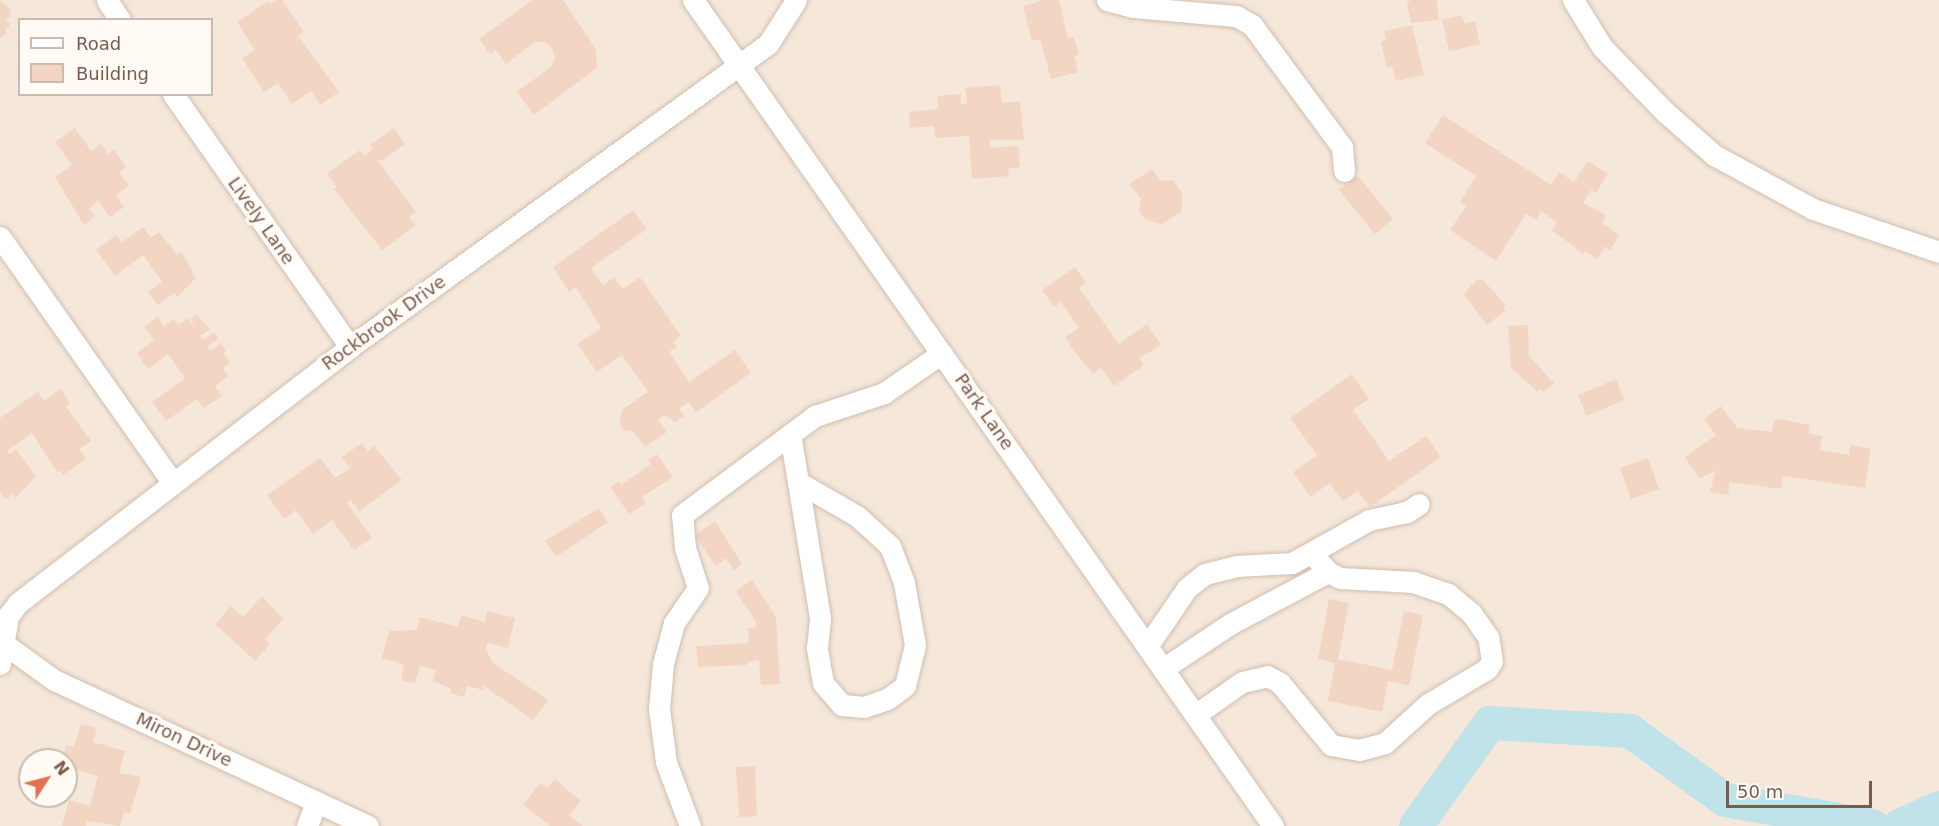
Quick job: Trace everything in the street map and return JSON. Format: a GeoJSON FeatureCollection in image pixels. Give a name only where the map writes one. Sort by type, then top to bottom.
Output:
{"type":"FeatureCollection","features":[{"type":"Feature","properties":{"kind":"street"},"geometry":{"type":"LineString","coordinates":[[107,0],[119,18]]}},
{"type":"Feature","properties":{"kind":"street","name":"Park Lane"},"geometry":{"type":"LineString","coordinates":[[693,0],[1273,826]]}},
{"type":"Feature","properties":{"kind":"street","name":"Rockbrook Drive"},"geometry":{"type":"LineString","coordinates":[[1,650],[8,616],[18,603],[350,347],[768,44],[796,0]]}},
{"type":"Feature","properties":{"kind":"street"},"geometry":{"type":"LineString","coordinates":[[1107,0],[1133,7],[1236,16],[1252,25],[1342,147],[1344,171]]}},
{"type":"Feature","properties":{"kind":"street"},"geometry":{"type":"LineString","coordinates":[[1573,0],[1602,47],[1665,112],[1714,155],[1813,210],[1939,252]]}},
{"type":"Feature","properties":{"kind":"street","name":"Lively Lane"},"geometry":{"type":"LineString","coordinates":[[174,96],[350,347]]}},
{"type":"Feature","properties":{"kind":"street"},"geometry":{"type":"LineString","coordinates":[[0,237],[173,483]]}},
{"type":"Feature","properties":{"kind":"street"},"geometry":{"type":"LineString","coordinates":[[690,826],[666,762],[659,709],[663,664],[674,623],[698,588],[685,548],[682,515],[815,416],[884,393],[942,353]]}},
{"type":"Feature","properties":{"kind":"street"},"geometry":{"type":"LineString","coordinates":[[790,434],[820,618],[817,648],[823,683],[842,705],[864,707],[887,699],[905,686],[915,645],[904,584],[890,546],[857,516],[798,482]]}},
{"type":"Feature","properties":{"kind":"street"},"geometry":{"type":"LineString","coordinates":[[1148,645],[1187,588],[1205,574],[1236,566],[1277,566],[1313,554],[1369,519],[1407,512],[1419,504]]}},
{"type":"Feature","properties":{"kind":"street"},"geometry":{"type":"LineString","coordinates":[[1195,715],[1242,682],[1268,676],[1280,683],[1331,745],[1343,750],[1366,749],[1385,743],[1428,704],[1487,669],[1492,661],[1488,637],[1471,612],[1448,594],[1414,582],[1363,582],[1340,578],[1328,572],[1313,554]]}},
{"type":"Feature","properties":{"kind":"street"},"geometry":{"type":"LineString","coordinates":[[1164,668],[1230,624],[1328,572]]}},
{"type":"Feature","properties":{"kind":"street","name":"Miron Drive"},"geometry":{"type":"LineString","coordinates":[[1,650],[54,680],[368,826]]}},
{"type":"Feature","properties":{"kind":"street"},"geometry":{"type":"LineString","coordinates":[[307,826],[316,802]]}},
{"type":"Feature","properties":{"kind":"shaded area"},"geometry":{"type":"Polygon","coordinates":[[[0,0],[1939,0],[1939,826],[0,826],[0,0]]]}},
{"type":"Feature","properties":{"kind":"building"},"geometry":{"type":"Polygon","coordinates":[[[0,0],[10,9],[11,16],[6,19],[10,25],[5,29],[7,33],[0,38],[0,0]]]}},
{"type":"Feature","properties":{"kind":"building"},"geometry":{"type":"Polygon","coordinates":[[[276,0],[282,0],[304,32],[298,36],[339,92],[320,105],[311,91],[292,104],[278,83],[264,92],[242,58],[255,50],[237,22],[268,1],[270,4],[276,0]]]}},
{"type":"Feature","properties":{"kind":"building"},"geometry":{"type":"Polygon","coordinates":[[[532,0],[563,0],[596,49],[597,68],[534,115],[517,92],[552,66],[555,57],[552,48],[545,42],[535,42],[506,64],[496,50],[490,54],[479,39],[532,0]]]}},
{"type":"Feature","properties":{"kind":"building"},"geometry":{"type":"Polygon","coordinates":[[[1044,0],[1059,0],[1068,38],[1074,37],[1079,54],[1074,56],[1078,72],[1051,79],[1040,39],[1032,41],[1023,6],[1044,0]]]}},
{"type":"Feature","properties":{"kind":"building"},"geometry":{"type":"Polygon","coordinates":[[[1410,0],[1437,0],[1439,20],[1411,23],[1407,4],[1410,0]]]}},
{"type":"Feature","properties":{"kind":"building"},"geometry":{"type":"Polygon","coordinates":[[[1462,15],[1465,24],[1475,21],[1480,44],[1449,51],[1442,20],[1462,15]]]}},
{"type":"Feature","properties":{"kind":"building"},"geometry":{"type":"Polygon","coordinates":[[[1412,25],[1424,75],[1396,81],[1392,67],[1387,68],[1381,42],[1386,40],[1384,31],[1412,25]]]}},
{"type":"Feature","properties":{"kind":"building"},"geometry":{"type":"Polygon","coordinates":[[[1000,85],[1002,103],[1020,101],[1024,140],[990,140],[990,148],[1018,146],[1020,167],[1008,168],[1009,176],[972,179],[969,136],[935,138],[934,126],[910,128],[909,112],[938,109],[937,96],[961,94],[961,104],[967,103],[965,88],[1000,85]]]}},
{"type":"Feature","properties":{"kind":"building"},"geometry":{"type":"Polygon","coordinates":[[[1443,115],[1551,185],[1559,172],[1574,182],[1588,161],[1608,174],[1596,193],[1591,190],[1583,203],[1606,215],[1602,222],[1619,235],[1610,250],[1605,247],[1597,259],[1585,251],[1583,254],[1552,230],[1557,222],[1541,211],[1536,220],[1526,214],[1496,261],[1450,230],[1466,206],[1460,202],[1476,176],[1425,143],[1443,115]]]}},
{"type":"Feature","properties":{"kind":"building"},"geometry":{"type":"Polygon","coordinates":[[[75,128],[91,151],[101,144],[108,154],[114,150],[126,167],[119,172],[129,186],[116,195],[124,207],[110,217],[98,201],[89,208],[95,216],[84,225],[55,177],[72,165],[55,142],[75,128]]]}},
{"type":"Feature","properties":{"kind":"building"},"geometry":{"type":"Polygon","coordinates":[[[394,128],[405,144],[382,161],[376,158],[416,212],[409,217],[415,226],[382,250],[334,189],[337,187],[327,174],[360,150],[364,156],[373,149],[370,145],[394,128]]]}},
{"type":"Feature","properties":{"kind":"building"},"geometry":{"type":"Polygon","coordinates":[[[1152,169],[1160,181],[1173,180],[1182,193],[1182,211],[1162,224],[1146,220],[1139,211],[1141,199],[1129,184],[1152,169]]]}},
{"type":"Feature","properties":{"kind":"building"},"geometry":{"type":"Polygon","coordinates":[[[1357,175],[1393,219],[1375,234],[1339,190],[1357,175]]]}},
{"type":"Feature","properties":{"kind":"building"},"geometry":{"type":"Polygon","coordinates":[[[633,210],[647,229],[591,268],[603,285],[614,278],[623,289],[640,277],[681,336],[673,342],[677,347],[669,352],[689,382],[735,350],[751,373],[696,412],[689,402],[679,409],[684,416],[675,422],[665,415],[658,420],[667,432],[645,447],[634,432],[623,430],[619,420],[623,409],[648,392],[622,355],[597,372],[577,344],[601,328],[576,287],[569,292],[553,267],[633,210]]]}},
{"type":"Feature","properties":{"kind":"building"},"geometry":{"type":"Polygon","coordinates":[[[143,227],[151,238],[159,232],[177,254],[181,251],[196,278],[177,297],[174,293],[158,305],[148,292],[162,281],[143,255],[115,276],[96,250],[116,235],[122,242],[143,227]]]}},
{"type":"Feature","properties":{"kind":"building"},"geometry":{"type":"Polygon","coordinates":[[[1075,267],[1086,283],[1079,288],[1119,344],[1147,324],[1161,345],[1139,358],[1144,365],[1114,386],[1101,368],[1093,374],[1074,351],[1065,337],[1079,328],[1061,302],[1054,307],[1042,290],[1075,267]]]}},
{"type":"Feature","properties":{"kind":"building"},"geometry":{"type":"Polygon","coordinates":[[[1477,279],[1483,280],[1506,305],[1503,308],[1505,311],[1487,325],[1464,294],[1477,279]]]}},
{"type":"Feature","properties":{"kind":"building"},"geometry":{"type":"Polygon","coordinates":[[[196,315],[211,329],[200,336],[203,340],[214,332],[218,339],[207,347],[210,351],[221,343],[226,350],[223,353],[230,363],[223,368],[228,376],[215,386],[222,396],[204,408],[197,399],[166,421],[152,402],[185,378],[168,354],[148,369],[137,353],[154,340],[144,327],[158,317],[164,326],[174,319],[178,325],[188,318],[194,326],[191,318],[196,315]]]}},
{"type":"Feature","properties":{"kind":"building"},"geometry":{"type":"Polygon","coordinates":[[[1528,325],[1529,356],[1554,383],[1544,392],[1540,389],[1538,392],[1511,368],[1508,326],[1528,325]]]}},
{"type":"Feature","properties":{"kind":"building"},"geometry":{"type":"Polygon","coordinates":[[[1352,374],[1369,399],[1353,410],[1389,461],[1426,436],[1441,457],[1370,507],[1358,491],[1343,501],[1330,483],[1310,497],[1293,472],[1317,455],[1290,418],[1352,374]]]}},
{"type":"Feature","properties":{"kind":"building"},"geometry":{"type":"Polygon","coordinates":[[[1616,379],[1624,400],[1586,416],[1578,395],[1616,379]]]}},
{"type":"Feature","properties":{"kind":"building"},"geometry":{"type":"Polygon","coordinates":[[[60,389],[70,403],[66,407],[91,441],[79,449],[86,459],[63,475],[60,470],[57,472],[32,433],[7,451],[10,454],[16,449],[36,477],[15,498],[13,494],[5,499],[0,492],[0,418],[38,392],[44,401],[60,389]]]}},
{"type":"Feature","properties":{"kind":"building"},"geometry":{"type":"Polygon","coordinates":[[[1721,406],[1737,428],[1772,432],[1774,421],[1780,419],[1810,425],[1808,433],[1822,436],[1820,450],[1849,455],[1850,445],[1871,449],[1865,488],[1783,476],[1781,489],[1730,482],[1728,495],[1710,492],[1716,470],[1700,479],[1685,457],[1716,435],[1704,419],[1721,406]]]}},
{"type":"Feature","properties":{"kind":"building"},"geometry":{"type":"Polygon","coordinates":[[[362,443],[368,451],[374,446],[402,480],[359,511],[351,500],[347,503],[372,538],[354,550],[332,520],[313,534],[296,510],[284,519],[267,495],[320,458],[335,478],[350,468],[342,457],[362,443]]]}},
{"type":"Feature","properties":{"kind":"building"},"geometry":{"type":"Polygon","coordinates":[[[657,454],[673,477],[642,497],[646,503],[629,514],[610,487],[619,481],[621,485],[651,464],[648,460],[657,454]]]}},
{"type":"Feature","properties":{"kind":"building"},"geometry":{"type":"Polygon","coordinates":[[[1648,458],[1659,489],[1631,499],[1620,468],[1648,458]]]}},
{"type":"Feature","properties":{"kind":"building"},"geometry":{"type":"Polygon","coordinates":[[[599,508],[608,522],[556,557],[545,541],[599,508]]]}},
{"type":"Feature","properties":{"kind":"building"},"geometry":{"type":"Polygon","coordinates":[[[715,521],[742,564],[734,570],[726,558],[716,566],[695,536],[715,521]]]}},
{"type":"Feature","properties":{"kind":"building"},"geometry":{"type":"Polygon","coordinates":[[[752,580],[776,617],[780,684],[761,685],[759,660],[747,662],[747,665],[698,667],[696,646],[749,643],[748,628],[757,627],[756,622],[736,591],[752,580]]]}},
{"type":"Feature","properties":{"kind":"building"},"geometry":{"type":"Polygon","coordinates":[[[262,596],[283,619],[265,639],[270,644],[255,661],[215,624],[231,606],[243,617],[262,596]]]}},
{"type":"Feature","properties":{"kind":"building"},"geometry":{"type":"Polygon","coordinates":[[[1329,599],[1349,603],[1338,659],[1392,670],[1404,611],[1423,615],[1409,686],[1388,681],[1382,712],[1328,701],[1335,663],[1318,659],[1329,599]]]}},
{"type":"Feature","properties":{"kind":"building"},"geometry":{"type":"Polygon","coordinates":[[[487,611],[515,618],[508,648],[487,643],[486,650],[493,663],[549,700],[533,720],[483,685],[483,690],[467,686],[464,697],[450,693],[451,689],[433,681],[436,670],[420,666],[415,683],[401,680],[404,664],[382,658],[389,631],[417,630],[420,617],[458,627],[461,615],[485,622],[487,611]]]}},
{"type":"Feature","properties":{"kind":"building"},"geometry":{"type":"Polygon","coordinates":[[[81,724],[97,728],[93,742],[125,751],[119,773],[141,777],[130,814],[124,812],[120,826],[87,821],[86,826],[62,826],[67,808],[78,808],[78,803],[90,806],[98,776],[78,770],[78,748],[65,748],[66,745],[74,747],[81,724]]]}},
{"type":"Feature","properties":{"kind":"building"},"geometry":{"type":"Polygon","coordinates":[[[755,766],[757,816],[739,817],[736,767],[755,766]]]}},
{"type":"Feature","properties":{"kind":"building"},"geometry":{"type":"Polygon","coordinates":[[[555,779],[581,801],[569,815],[583,826],[550,826],[523,805],[541,783],[547,788],[555,779]]]}},
{"type":"Feature","properties":{"kind":"waterway"},"geometry":{"type":"LineString","coordinates":[[1416,826],[1490,723],[1630,731],[1725,800],[1873,826]]}},
{"type":"Feature","properties":{"kind":"waterway"},"geometry":{"type":"LineString","coordinates":[[1900,826],[1939,808]]}}]}
